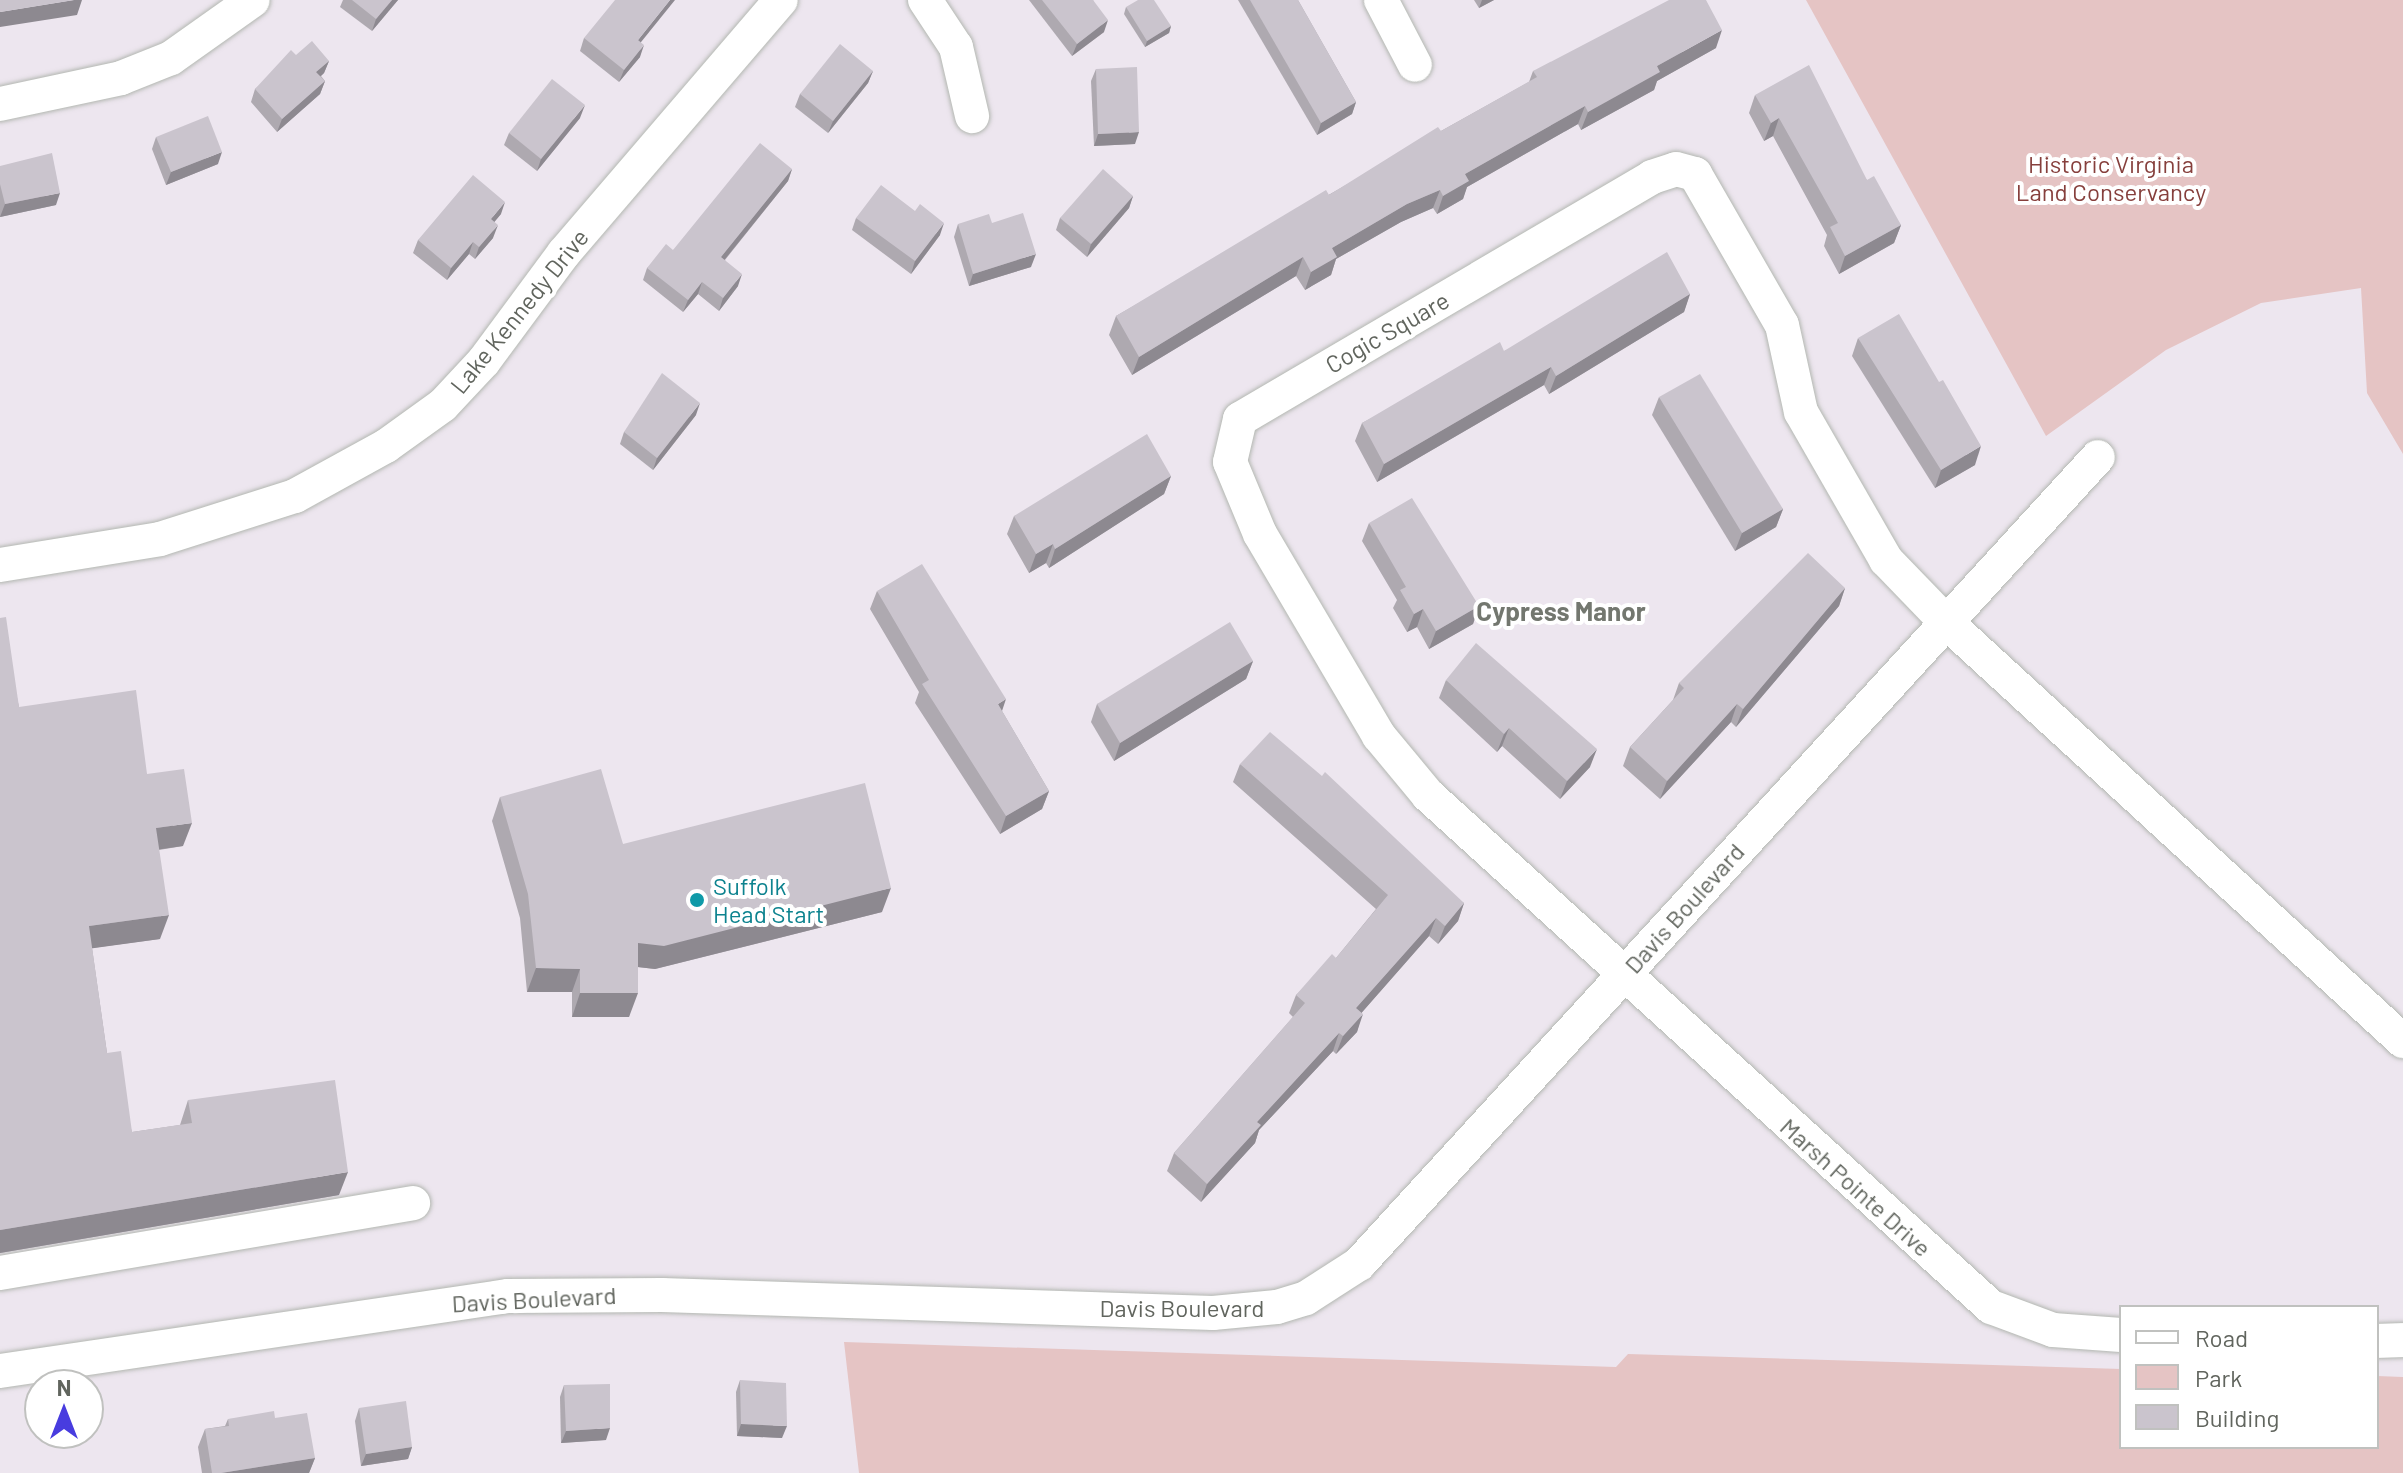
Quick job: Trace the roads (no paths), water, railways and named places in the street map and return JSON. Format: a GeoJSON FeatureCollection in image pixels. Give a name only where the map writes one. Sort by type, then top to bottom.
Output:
{"type":"FeatureCollection","features":[{"type":"Feature","properties":{"kind":"street"},"geometry":{"type":"LineString","coordinates":[[0,104],[121,78],[171,58],[253,0]]}},
{"type":"Feature","properties":{"kind":"street","name":"Lake Kennedy Drive"},"geometry":{"type":"LineString","coordinates":[[0,565],[160,539],[295,496],[386,446],[443,405],[484,361],[564,253],[781,0]]}},
{"type":"Feature","properties":{"kind":"street"},"geometry":{"type":"LineString","coordinates":[[925,0],[956,47],[972,116]]}},
{"type":"Feature","properties":{"kind":"street"},"geometry":{"type":"LineString","coordinates":[[1381,0],[1415,65]]}},
{"type":"Feature","properties":{"kind":"street","name":"Cogic Square"},"geometry":{"type":"LineString","coordinates":[[1624,974],[1428,795],[1379,736],[1236,486],[1230,462],[1240,419],[1652,177],[1688,170],[1703,181],[1782,325],[1801,412],[1878,548],[1944,620]]}},
{"type":"Feature","properties":{"kind":"street","name":"Davis Boulevard"},"geometry":{"type":"LineString","coordinates":[[0,1371],[508,1296],[662,1295],[1213,1313],[1277,1307],[1327,1288],[1359,1264],[1944,620],[2098,457]]}},
{"type":"Feature","properties":{"kind":"street"},"geometry":{"type":"LineString","coordinates":[[1944,620],[2403,1041]]}},
{"type":"Feature","properties":{"kind":"street","name":"Marsh Pointe Drive"},"geometry":{"type":"LineString","coordinates":[[1624,974],[1991,1307],[2053,1330],[2119,1335]]}},
{"type":"Feature","properties":{"kind":"street"},"geometry":{"type":"LineString","coordinates":[[0,1273],[413,1203]]}},
{"type":"Feature","properties":{"kind":"street"},"geometry":{"type":"LineString","coordinates":[[2379,1341],[2403,1340]]}},
{"type":"Feature","properties":{"kind":"place","name":"Suffolk Head Start"},"geometry":{"type":"Point","coordinates":[697,900]}},
{"type":"Feature","properties":{"kind":"district","name":"Cypress Manor"},"geometry":{"type":"Point","coordinates":[1561,611]}},
{"type":"Feature","properties":{"kind":"park label","name":"Historic Virginia Land Conservancy"},"geometry":{"type":"Point","coordinates":[2111,178]}}]}
